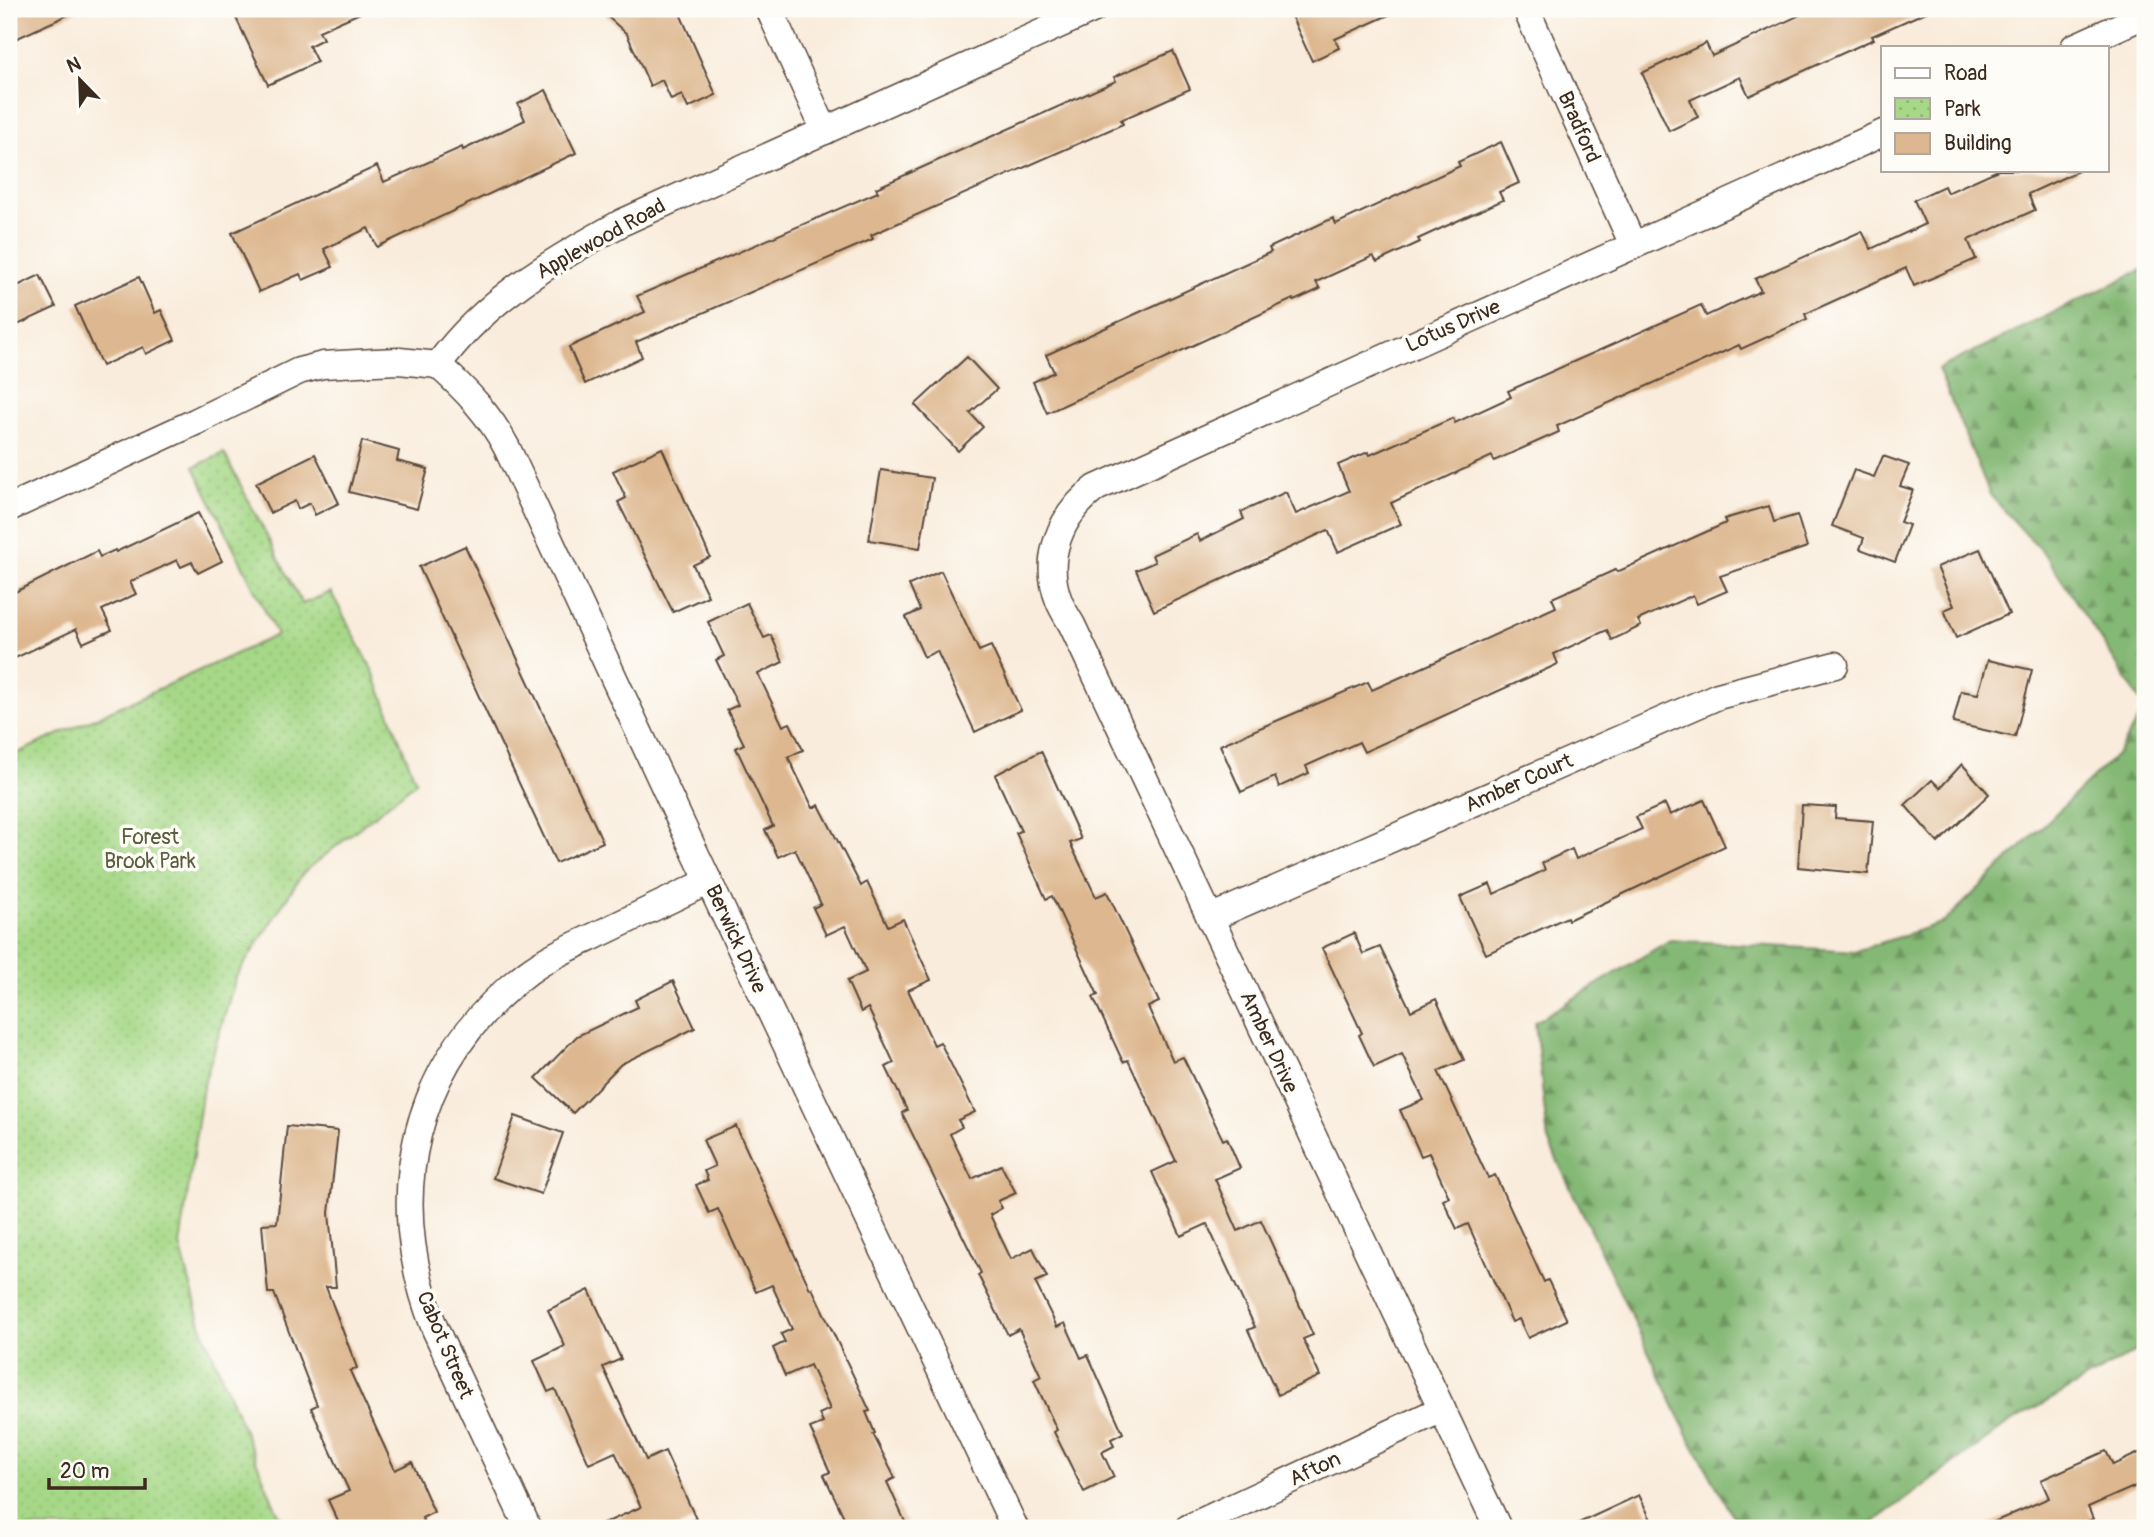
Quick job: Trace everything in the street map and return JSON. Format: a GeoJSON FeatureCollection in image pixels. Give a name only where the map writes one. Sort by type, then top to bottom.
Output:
{"type":"FeatureCollection","features":[{"type":"Feature","properties":{"kind":"street"},"geometry":{"type":"LineString","coordinates":[[769,9],[825,131]]}},
{"type":"Feature","properties":{"kind":"street","name":"Applewood Road"},"geometry":{"type":"LineString","coordinates":[[438,365],[456,339],[490,308],[572,250],[624,222],[1094,9]]}},
{"type":"Feature","properties":{"kind":"street","name":"Bradford"},"geometry":{"type":"LineString","coordinates":[[1525,9],[1633,245]]}},
{"type":"Feature","properties":{"kind":"street"},"geometry":{"type":"LineString","coordinates":[[2076,46],[2145,15]]}},
{"type":"Feature","properties":{"kind":"street","name":"Lotus Drive"},"geometry":{"type":"LineString","coordinates":[[1054,553],[1057,536],[1072,510],[1096,488],[1881,134]]}},
{"type":"Feature","properties":{"kind":"street"},"geometry":{"type":"LineString","coordinates":[[9,508],[299,371],[323,365],[399,361],[438,365]]}},
{"type":"Feature","properties":{"kind":"street","name":"Berwick Drive"},"geometry":{"type":"LineString","coordinates":[[438,365],[475,400],[494,423],[508,448],[1015,1528]]}},
{"type":"Feature","properties":{"kind":"street","name":"Amber Drive"},"geometry":{"type":"LineString","coordinates":[[1054,553],[1052,572],[1059,601],[1498,1528]]}},
{"type":"Feature","properties":{"kind":"street","name":"Amber Court"},"geometry":{"type":"LineString","coordinates":[[1210,918],[1718,696],[1835,665]]}},
{"type":"Feature","properties":{"kind":"street","name":"Cabot Street"},"geometry":{"type":"LineString","coordinates":[[528,1528],[435,1329],[415,1270],[409,1228],[409,1196],[412,1164],[421,1123],[441,1074],[469,1030],[497,999],[529,971],[556,954],[709,881]]}},
{"type":"Feature","properties":{"kind":"street","name":"Afton"},"geometry":{"type":"LineString","coordinates":[[1188,1528],[1442,1409]]}},
{"type":"Feature","properties":{"kind":"green space"},"geometry":{"type":"Polygon","coordinates":[[[2145,268],[2145,708],[2047,557],[1990,495],[1938,369],[2145,268]]]}},
{"type":"Feature","properties":{"kind":"green space","name":"Forest Brook Park"},"geometry":{"type":"Polygon","coordinates":[[[224,453],[302,604],[331,592],[372,669],[416,782],[303,873],[236,977],[203,1087],[180,1245],[202,1328],[276,1509],[287,1528],[9,1528],[9,757],[277,635],[194,467],[224,453]]]}},
{"type":"Feature","properties":{"kind":"green space"},"geometry":{"type":"Polygon","coordinates":[[[2145,708],[2145,1346],[2009,1423],[1866,1528],[1740,1528],[1690,1439],[1548,1141],[1535,1022],[1670,940],[1856,951],[1944,922],[2117,754],[2145,708]]]}},
{"type":"Feature","properties":{"kind":"building"},"geometry":{"type":"Polygon","coordinates":[[[9,9],[81,9],[9,42],[9,9]]]}},
{"type":"Feature","properties":{"kind":"building"},"geometry":{"type":"Polygon","coordinates":[[[255,9],[369,9],[319,31],[323,39],[309,46],[317,62],[268,85],[236,18],[255,9]]]}},
{"type":"Feature","properties":{"kind":"building"},"geometry":{"type":"Polygon","coordinates":[[[599,9],[678,9],[716,95],[688,108],[682,95],[671,100],[662,80],[650,86],[627,34],[599,9]]]}},
{"type":"Feature","properties":{"kind":"building"},"geometry":{"type":"Polygon","coordinates":[[[1288,9],[1402,9],[1335,39],[1339,48],[1312,61],[1288,9]]]}},
{"type":"Feature","properties":{"kind":"building"},"geometry":{"type":"Polygon","coordinates":[[[1813,9],[1933,9],[1749,96],[1740,77],[1690,100],[1698,117],[1669,131],[1642,73],[1706,43],[1712,56],[1813,9]]]}},
{"type":"Feature","properties":{"kind":"building"},"geometry":{"type":"Polygon","coordinates":[[[1173,51],[1190,89],[1121,120],[1123,124],[871,235],[873,239],[636,342],[642,357],[585,384],[569,347],[645,312],[637,296],[878,192],[876,188],[1116,81],[1114,77],[1173,51]]]}},
{"type":"Feature","properties":{"kind":"building"},"geometry":{"type":"Polygon","coordinates":[[[546,90],[576,153],[377,247],[368,228],[324,249],[333,267],[303,280],[300,274],[259,292],[232,233],[377,166],[384,182],[462,147],[463,150],[525,120],[518,104],[546,90]]]}},
{"type":"Feature","properties":{"kind":"building"},"geometry":{"type":"Polygon","coordinates":[[[1501,142],[1519,183],[1499,192],[1503,200],[1418,239],[1420,242],[1377,262],[1373,256],[1316,282],[1320,289],[1047,413],[1033,382],[1054,372],[1046,355],[1271,252],[1269,248],[1333,218],[1336,224],[1460,166],[1458,162],[1501,142]]]}},
{"type":"Feature","properties":{"kind":"building"},"geometry":{"type":"Polygon","coordinates":[[[1994,172],[2076,172],[2028,194],[2035,210],[1968,240],[1976,259],[1914,286],[1906,268],[1805,314],[1807,319],[1741,349],[1739,345],[1557,426],[1559,432],[1494,461],[1492,456],[1391,503],[1401,524],[1338,552],[1328,530],[1154,611],[1136,570],[1155,562],[1152,555],[1197,534],[1200,541],[1244,519],[1241,512],[1286,492],[1296,514],[1349,491],[1338,465],[1368,452],[1370,455],[1453,418],[1455,423],[1511,397],[1508,391],[1701,305],[1706,316],[1761,291],[1755,279],[1862,231],[1871,249],[1925,224],[1914,200],[1944,186],[1947,193],[1994,172]]]}},
{"type":"Feature","properties":{"kind":"building"},"geometry":{"type":"Polygon","coordinates":[[[40,275],[56,307],[9,329],[9,290],[40,275]]]}},
{"type":"Feature","properties":{"kind":"building"},"geometry":{"type":"Polygon","coordinates":[[[139,277],[155,313],[161,310],[175,340],[146,354],[143,347],[102,366],[75,306],[139,277]]]}},
{"type":"Feature","properties":{"kind":"building"},"geometry":{"type":"Polygon","coordinates":[[[967,357],[997,389],[970,413],[983,427],[958,451],[915,405],[967,357]]]}},
{"type":"Feature","properties":{"kind":"building"},"geometry":{"type":"Polygon","coordinates":[[[362,441],[399,451],[397,461],[428,469],[417,509],[349,492],[362,441]]]}},
{"type":"Feature","properties":{"kind":"building"},"geometry":{"type":"Polygon","coordinates":[[[662,448],[710,557],[693,565],[708,596],[673,612],[618,502],[626,498],[613,471],[662,448]]]}},
{"type":"Feature","properties":{"kind":"building"},"geometry":{"type":"Polygon","coordinates":[[[315,454],[339,503],[315,515],[310,503],[298,509],[295,501],[270,513],[256,483],[315,454]]]}},
{"type":"Feature","properties":{"kind":"building"},"geometry":{"type":"Polygon","coordinates":[[[1883,456],[1909,465],[1900,486],[1913,490],[1900,522],[1909,525],[1895,562],[1860,549],[1864,538],[1832,526],[1854,470],[1874,477],[1883,456]]]}},
{"type":"Feature","properties":{"kind":"building"},"geometry":{"type":"Polygon","coordinates":[[[881,470],[932,478],[920,548],[869,540],[881,470]]]}},
{"type":"Feature","properties":{"kind":"building"},"geometry":{"type":"Polygon","coordinates":[[[1769,506],[1774,522],[1797,515],[1807,547],[1720,576],[1727,591],[1697,604],[1693,595],[1638,620],[1641,626],[1612,640],[1607,630],[1554,654],[1558,664],[1364,752],[1359,742],[1306,766],[1309,773],[1279,787],[1275,777],[1241,792],[1220,745],[1368,682],[1372,690],[1556,607],[1552,598],[1726,523],[1724,519],[1769,506]]]}},
{"type":"Feature","properties":{"kind":"building"},"geometry":{"type":"Polygon","coordinates":[[[198,513],[222,561],[198,573],[192,562],[181,567],[177,560],[130,582],[136,594],[102,610],[112,630],[83,643],[76,629],[9,661],[9,595],[97,551],[100,557],[115,550],[116,552],[198,513]]]}},
{"type":"Feature","properties":{"kind":"building"},"geometry":{"type":"Polygon","coordinates":[[[465,546],[603,842],[556,863],[419,567],[465,546]]]}},
{"type":"Feature","properties":{"kind":"building"},"geometry":{"type":"Polygon","coordinates":[[[1980,549],[2009,614],[1956,638],[1944,610],[1954,606],[1937,567],[1980,549]]]}},
{"type":"Feature","properties":{"kind":"building"},"geometry":{"type":"Polygon","coordinates":[[[941,571],[979,651],[991,646],[1021,710],[975,732],[937,651],[924,657],[906,617],[920,610],[909,585],[941,571]]]}},
{"type":"Feature","properties":{"kind":"building"},"geometry":{"type":"Polygon","coordinates":[[[747,603],[764,638],[771,635],[783,662],[758,674],[783,726],[790,723],[803,750],[788,757],[813,808],[819,805],[861,886],[867,882],[888,926],[903,919],[931,980],[908,990],[934,1045],[940,1042],[975,1112],[958,1120],[962,1127],[950,1134],[972,1179],[1001,1165],[1016,1193],[998,1201],[1002,1208],[990,1215],[1011,1259],[1033,1248],[1047,1277],[1035,1282],[1057,1327],[1065,1323],[1081,1358],[1088,1355],[1123,1433],[1111,1439],[1114,1446],[1102,1452],[1114,1477],[1084,1492],[1054,1432],[1057,1430],[1034,1380],[1041,1376],[1019,1329],[1008,1335],[978,1275],[981,1273],[902,1113],[907,1110],[886,1067],[894,1063],[868,1008],[861,1012],[847,981],[866,972],[845,926],[826,935],[813,908],[821,904],[795,849],[778,857],[765,830],[773,826],[736,748],[744,744],[727,710],[738,705],[716,660],[724,656],[708,622],[747,603]]]}},
{"type":"Feature","properties":{"kind":"building"},"geometry":{"type":"Polygon","coordinates":[[[1988,660],[2032,670],[2015,737],[1953,723],[1961,691],[1978,694],[1988,660]]]}},
{"type":"Feature","properties":{"kind":"building"},"geometry":{"type":"Polygon","coordinates":[[[1041,751],[1081,839],[1070,843],[1096,897],[1107,892],[1159,1002],[1148,1007],[1173,1061],[1183,1057],[1223,1140],[1227,1138],[1240,1168],[1215,1179],[1238,1231],[1261,1220],[1313,1335],[1303,1339],[1320,1376],[1278,1395],[1248,1330],[1255,1327],[1207,1224],[1181,1236],[1152,1172],[1176,1161],[1128,1060],[1123,1062],[1093,997],[1098,995],[1052,896],[1046,899],[1016,833],[1021,831],[995,775],[1041,751]]]}},
{"type":"Feature","properties":{"kind":"building"},"geometry":{"type":"Polygon","coordinates":[[[1962,764],[1989,794],[1938,843],[1905,805],[1932,780],[1940,788],[1962,764]]]}},
{"type":"Feature","properties":{"kind":"building"},"geometry":{"type":"Polygon","coordinates":[[[1704,800],[1725,846],[1568,920],[1567,917],[1486,954],[1460,897],[1490,884],[1494,894],[1545,870],[1542,863],[1572,849],[1576,859],[1642,829],[1636,817],[1665,804],[1670,815],[1704,800]]]}},
{"type":"Feature","properties":{"kind":"building"},"geometry":{"type":"Polygon","coordinates":[[[1802,805],[1836,807],[1835,818],[1873,821],[1868,874],[1798,867],[1802,805]]]}},
{"type":"Feature","properties":{"kind":"building"},"geometry":{"type":"Polygon","coordinates":[[[1354,933],[1363,954],[1380,947],[1411,1011],[1436,999],[1464,1060],[1438,1071],[1488,1178],[1495,1175],[1544,1282],[1548,1280],[1567,1320],[1528,1338],[1519,1319],[1512,1322],[1468,1224],[1457,1229],[1443,1200],[1449,1197],[1429,1153],[1421,1156],[1400,1110],[1424,1100],[1402,1054],[1374,1067],[1359,1035],[1362,1033],[1322,948],[1354,933]]]}},
{"type":"Feature","properties":{"kind":"building"},"geometry":{"type":"Polygon","coordinates":[[[673,981],[695,1028],[621,1064],[573,1113],[536,1078],[577,1036],[638,1007],[635,1000],[673,981]]]}},
{"type":"Feature","properties":{"kind":"building"},"geometry":{"type":"Polygon","coordinates":[[[515,1116],[563,1133],[541,1194],[493,1178],[515,1116]]]}},
{"type":"Feature","properties":{"kind":"building"},"geometry":{"type":"Polygon","coordinates":[[[287,1126],[338,1131],[329,1213],[336,1287],[326,1287],[357,1368],[350,1371],[395,1470],[412,1462],[434,1512],[422,1518],[426,1528],[341,1528],[328,1500],[349,1491],[311,1408],[317,1405],[274,1293],[268,1293],[262,1224],[277,1223],[287,1126]]]}},
{"type":"Feature","properties":{"kind":"building"},"geometry":{"type":"Polygon","coordinates":[[[736,1126],[810,1289],[812,1288],[870,1411],[866,1412],[875,1433],[873,1434],[895,1478],[887,1482],[908,1528],[849,1528],[824,1475],[830,1472],[810,1428],[823,1423],[819,1414],[830,1409],[810,1365],[785,1376],[773,1348],[785,1342],[781,1334],[792,1329],[772,1285],[756,1292],[718,1209],[709,1213],[696,1185],[708,1180],[704,1171],[715,1166],[703,1140],[736,1126]]]}},
{"type":"Feature","properties":{"kind":"building"},"geometry":{"type":"Polygon","coordinates":[[[589,1290],[621,1359],[603,1367],[646,1460],[665,1451],[696,1519],[677,1528],[594,1528],[641,1507],[615,1452],[589,1464],[555,1389],[548,1392],[534,1361],[565,1346],[548,1310],[589,1290]]]}},
{"type":"Feature","properties":{"kind":"building"},"geometry":{"type":"Polygon","coordinates":[[[2145,1450],[2145,1482],[2088,1507],[2093,1519],[2072,1528],[1980,1528],[2049,1498],[2041,1480],[2106,1451],[2113,1465],[2145,1450]]]}},
{"type":"Feature","properties":{"kind":"building"},"geometry":{"type":"Polygon","coordinates":[[[1639,1495],[1655,1528],[1568,1528],[1639,1495]]]}}]}
